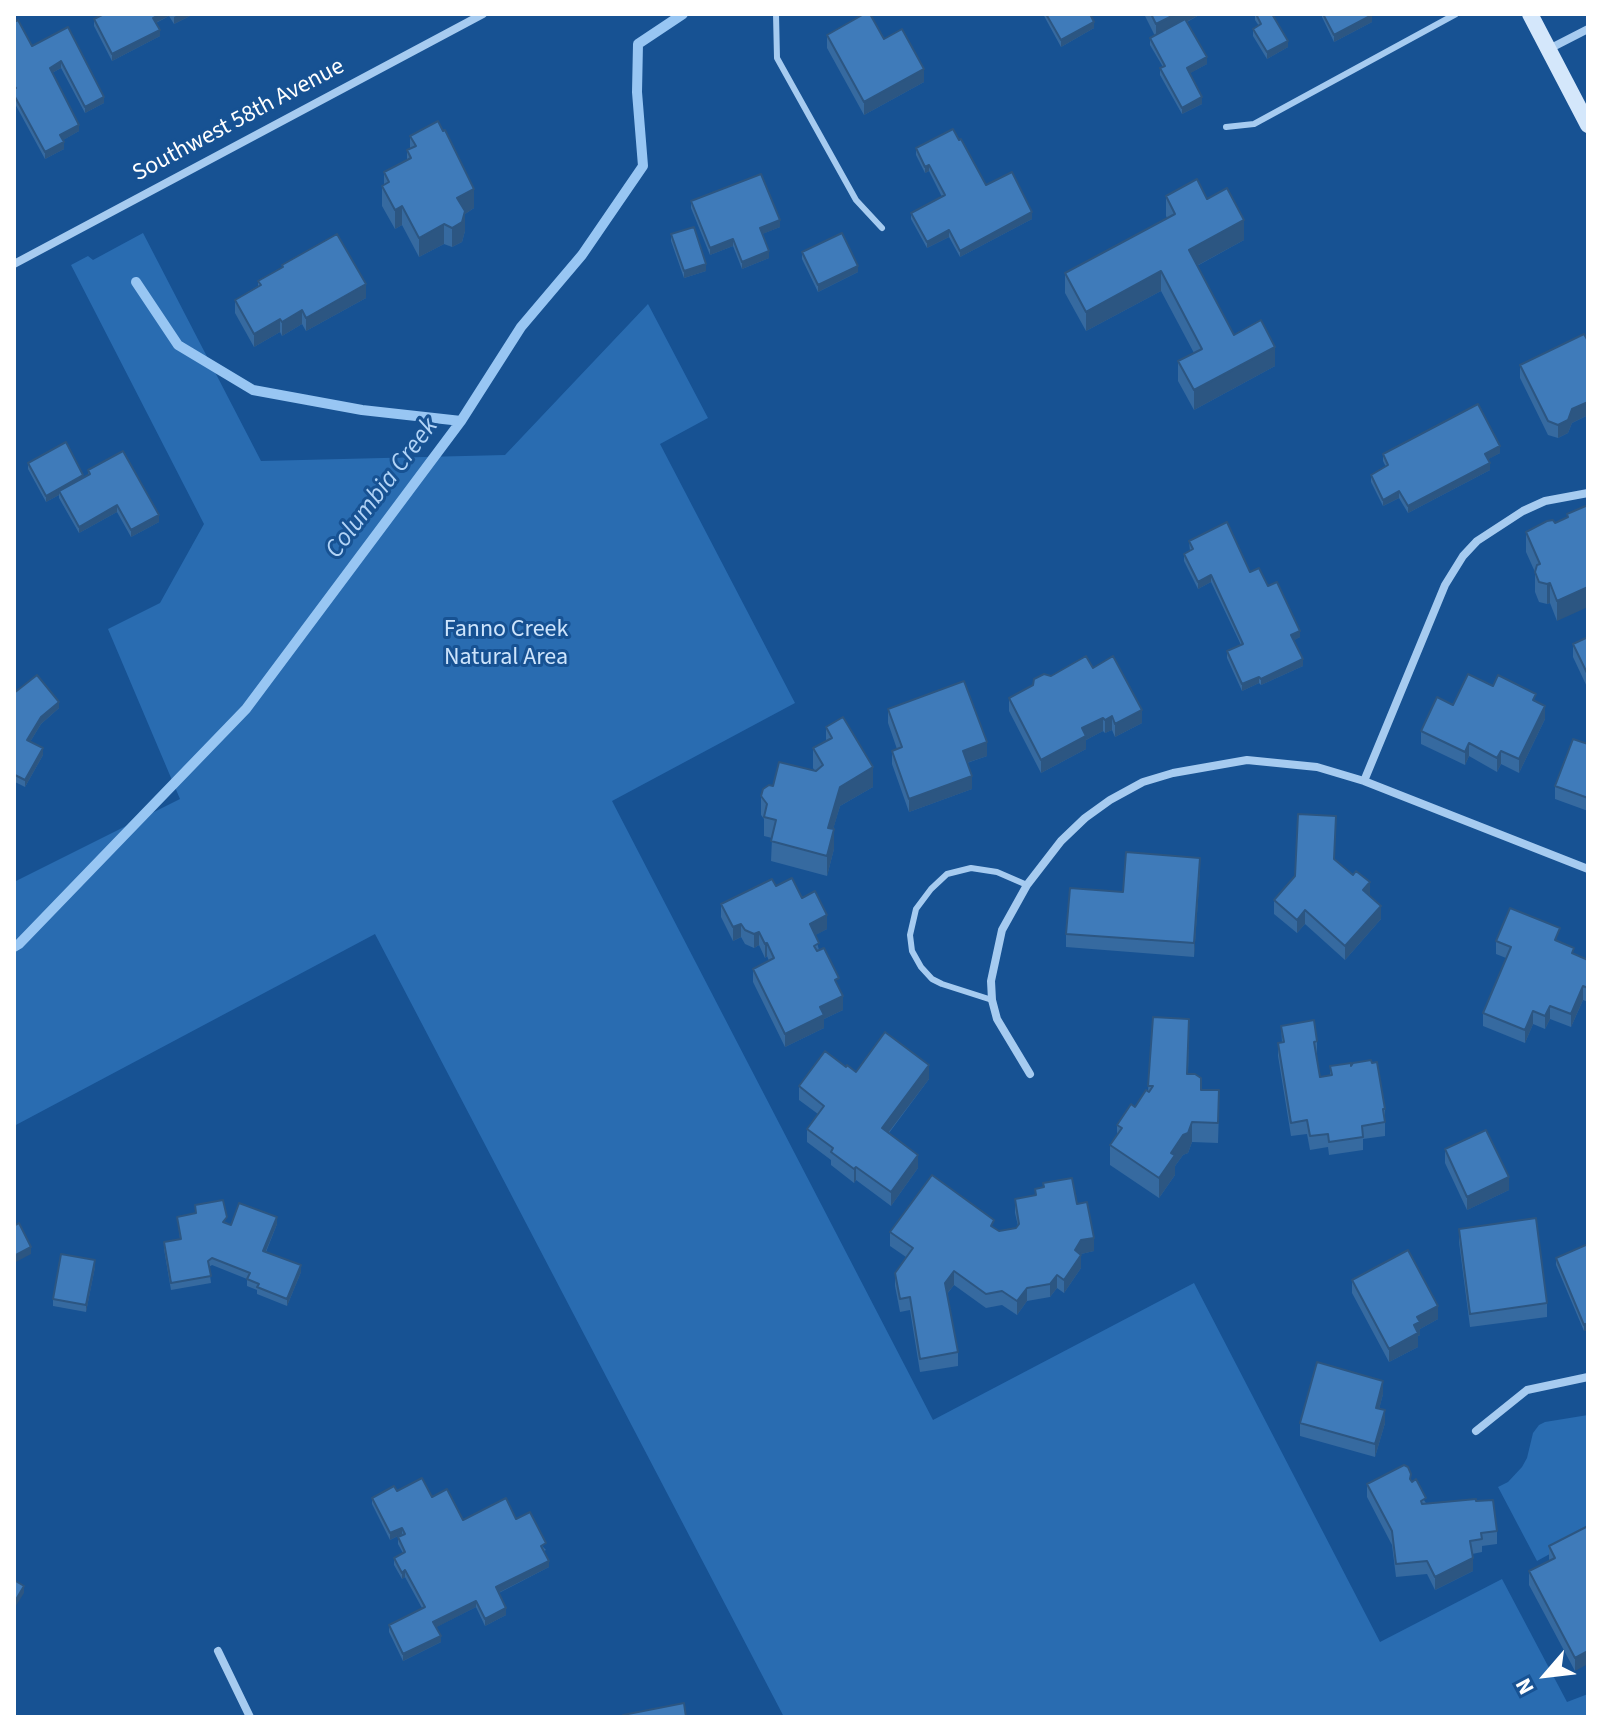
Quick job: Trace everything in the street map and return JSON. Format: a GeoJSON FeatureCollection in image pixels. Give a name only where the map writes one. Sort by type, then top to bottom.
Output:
{"type":"FeatureCollection","features":[{"type":"Feature","properties":{"kind":"street","name":"Southwest 58th Avenue"},"geometry":{"type":"LineString","coordinates":[[14,264],[483,14]]}},
{"type":"Feature","properties":{"kind":"street"},"geometry":{"type":"LineString","coordinates":[[1530,14],[1588,125]]}},
{"type":"Feature","properties":{"kind":"street"},"geometry":{"type":"LineString","coordinates":[[1548,50],[1588,29]]}},
{"type":"Feature","properties":{"kind":"street"},"geometry":{"type":"LineString","coordinates":[[1364,781],[1445,585],[1463,556],[1477,541],[1523,511],[1545,501],[1588,493]]}},
{"type":"Feature","properties":{"kind":"street"},"geometry":{"type":"LineString","coordinates":[[1030,1074],[997,1019],[992,1000],[991,981],[1002,930],[1036,870],[1061,841],[1110,800],[1143,782],[1173,773],[1247,760],[1317,767],[1364,781],[1588,869]]}},
{"type":"Feature","properties":{"kind":"street"},"geometry":{"type":"LineString","coordinates":[[1476,1431],[1527,1390],[1588,1377]]}},
{"type":"Feature","properties":{"kind":"street"},"geometry":{"type":"LineString","coordinates":[[218,1651],[250,1717]]}},
{"type":"Feature","properties":{"kind":"lane"},"geometry":{"type":"LineString","coordinates":[[776,14],[777,58],[856,200],[882,228]]}},
{"type":"Feature","properties":{"kind":"lane"},"geometry":{"type":"LineString","coordinates":[[1226,127],[1254,124],[1456,14]]}},
{"type":"Feature","properties":{"kind":"lane"},"geometry":{"type":"LineString","coordinates":[[992,1000],[942,984],[932,979],[921,967],[912,951],[910,935],[916,909],[947,874],[971,868],[997,872],[1027,885]]}},
{"type":"Feature","properties":{"kind":"green space","name":"Fanno Creek Natural Area"},"geometry":{"type":"Polygon","coordinates":[[[143,233],[261,461],[505,455],[648,304],[708,418],[660,444],[795,703],[612,801],[933,1420],[1194,1283],[1380,1642],[1502,1579],[1567,1702],[1588,1694],[1588,1717],[784,1717],[375,934],[14,1126],[14,882],[180,799],[108,629],[160,603],[204,524],[71,265],[88,256],[93,260],[143,233]]]}},
{"type":"Feature","properties":{"kind":"green space"},"geometry":{"type":"Polygon","coordinates":[[[1588,1415],[1588,1533],[1537,1561],[1498,1487],[1508,1482],[1522,1467],[1533,1433],[1539,1425],[1588,1415]]]}},
{"type":"Feature","properties":{"kind":"building"},"geometry":{"type":"Polygon","coordinates":[[[104,14],[160,14],[153,18],[160,30],[112,54],[94,19],[104,14]]]}},
{"type":"Feature","properties":{"kind":"building"},"geometry":{"type":"Polygon","coordinates":[[[864,14],[870,14],[884,39],[902,29],[924,69],[864,102],[827,35],[864,14]]]}},
{"type":"Feature","properties":{"kind":"building"},"geometry":{"type":"Polygon","coordinates":[[[1046,14],[1090,14],[1094,22],[1061,40],[1046,14]]]}},
{"type":"Feature","properties":{"kind":"building"},"geometry":{"type":"Polygon","coordinates":[[[1151,14],[1176,14],[1156,24],[1151,14]]]}},
{"type":"Feature","properties":{"kind":"building"},"geometry":{"type":"Polygon","coordinates":[[[1256,14],[1272,14],[1288,41],[1267,52],[1253,29],[1261,24],[1256,14]]]}},
{"type":"Feature","properties":{"kind":"building"},"geometry":{"type":"Polygon","coordinates":[[[1323,14],[1371,14],[1372,15],[1334,35],[1323,14]]]}},
{"type":"Feature","properties":{"kind":"building"},"geometry":{"type":"Polygon","coordinates":[[[1185,19],[1207,57],[1187,68],[1202,97],[1182,108],[1160,68],[1165,66],[1150,38],[1185,19]]]}},
{"type":"Feature","properties":{"kind":"building"},"geometry":{"type":"Polygon","coordinates":[[[18,20],[32,46],[68,27],[104,97],[85,107],[61,61],[50,68],[79,125],[60,135],[64,142],[45,152],[14,95],[14,22],[18,20]]]}},
{"type":"Feature","properties":{"kind":"building"},"geometry":{"type":"Polygon","coordinates":[[[438,121],[474,189],[457,198],[465,211],[462,222],[452,228],[444,224],[419,238],[402,206],[395,210],[382,186],[389,182],[384,172],[411,158],[407,150],[416,146],[410,136],[438,121]]]}},
{"type":"Feature","properties":{"kind":"building"},"geometry":{"type":"Polygon","coordinates":[[[953,129],[986,185],[1012,172],[1032,212],[960,251],[949,230],[927,242],[911,213],[945,195],[916,148],[953,129]]]}},
{"type":"Feature","properties":{"kind":"building"},"geometry":{"type":"Polygon","coordinates":[[[761,174],[780,220],[760,228],[769,251],[742,262],[733,239],[710,248],[691,201],[761,174]]]}},
{"type":"Feature","properties":{"kind":"building"},"geometry":{"type":"Polygon","coordinates":[[[1197,179],[1207,199],[1227,188],[1244,220],[1189,250],[1234,335],[1261,320],[1275,347],[1194,390],[1178,361],[1202,349],[1161,271],[1086,312],[1065,273],[1175,214],[1166,196],[1197,179]]]}},
{"type":"Feature","properties":{"kind":"building"},"geometry":{"type":"Polygon","coordinates":[[[694,227],[706,264],[684,271],[671,234],[694,227]]]}},
{"type":"Feature","properties":{"kind":"building"},"geometry":{"type":"Polygon","coordinates":[[[842,233],[858,266],[818,285],[802,252],[842,233]]]}},
{"type":"Feature","properties":{"kind":"building"},"geometry":{"type":"Polygon","coordinates":[[[337,234],[366,284],[306,318],[302,310],[254,334],[235,300],[261,285],[258,281],[282,265],[337,234]]]}},
{"type":"Feature","properties":{"kind":"building"},"geometry":{"type":"Polygon","coordinates":[[[1584,334],[1588,341],[1588,402],[1572,409],[1568,420],[1558,425],[1548,421],[1520,365],[1584,334]]]}},
{"type":"Feature","properties":{"kind":"building"},"geometry":{"type":"Polygon","coordinates":[[[1478,404],[1500,446],[1485,454],[1490,463],[1408,506],[1399,491],[1383,500],[1371,475],[1388,465],[1383,454],[1478,404]]]}},
{"type":"Feature","properties":{"kind":"building"},"geometry":{"type":"Polygon","coordinates":[[[66,442],[83,475],[46,496],[28,463],[66,442]]]}},
{"type":"Feature","properties":{"kind":"building"},"geometry":{"type":"Polygon","coordinates":[[[123,451],[159,515],[131,530],[117,505],[79,527],[59,491],[90,474],[88,470],[123,451]]]}},
{"type":"Feature","properties":{"kind":"building"},"geometry":{"type":"Polygon","coordinates":[[[1588,505],[1588,587],[1557,601],[1550,583],[1539,582],[1535,572],[1540,564],[1526,532],[1547,521],[1553,520],[1555,523],[1588,505]]]}},
{"type":"Feature","properties":{"kind":"building"},"geometry":{"type":"Polygon","coordinates":[[[1227,522],[1250,572],[1259,568],[1268,586],[1277,582],[1300,631],[1291,635],[1303,659],[1261,679],[1259,677],[1242,684],[1227,651],[1243,644],[1211,575],[1198,582],[1184,554],[1193,549],[1189,541],[1227,522]]]}},
{"type":"Feature","properties":{"kind":"building"},"geometry":{"type":"Polygon","coordinates":[[[1588,637],[1588,675],[1573,644],[1588,637]]]}},
{"type":"Feature","properties":{"kind":"building"},"geometry":{"type":"Polygon","coordinates":[[[1086,656],[1093,668],[1113,656],[1142,710],[1115,724],[1112,716],[1082,728],[1086,736],[1041,760],[1009,698],[1033,685],[1034,679],[1044,674],[1051,676],[1086,656]]]}},
{"type":"Feature","properties":{"kind":"building"},"geometry":{"type":"Polygon","coordinates":[[[1468,674],[1493,686],[1498,675],[1536,694],[1533,700],[1545,706],[1519,759],[1501,751],[1497,758],[1469,743],[1465,752],[1421,731],[1437,697],[1453,705],[1468,674]]]}},
{"type":"Feature","properties":{"kind":"building"},"geometry":{"type":"Polygon","coordinates":[[[37,675],[59,702],[41,717],[27,740],[43,748],[25,780],[15,775],[14,778],[14,693],[37,675]]]}},
{"type":"Feature","properties":{"kind":"building"},"geometry":{"type":"Polygon","coordinates":[[[964,681],[987,742],[963,751],[972,776],[909,799],[892,751],[902,747],[888,709],[964,681]]]}},
{"type":"Feature","properties":{"kind":"building"},"geometry":{"type":"Polygon","coordinates":[[[843,717],[873,767],[840,787],[828,828],[834,829],[827,856],[771,841],[776,820],[764,817],[767,804],[761,796],[763,789],[773,786],[779,762],[816,771],[823,765],[813,748],[832,738],[826,727],[843,717]]]}},
{"type":"Feature","properties":{"kind":"building"},"geometry":{"type":"Polygon","coordinates":[[[1573,739],[1588,744],[1588,798],[1555,786],[1573,739]]]}},
{"type":"Feature","properties":{"kind":"building"},"geometry":{"type":"Polygon","coordinates":[[[1298,814],[1336,816],[1334,859],[1353,875],[1356,871],[1370,882],[1363,890],[1381,906],[1345,946],[1305,910],[1297,920],[1274,900],[1295,876],[1298,814]]]}},
{"type":"Feature","properties":{"kind":"building"},"geometry":{"type":"Polygon","coordinates":[[[1126,852],[1200,858],[1194,943],[1066,934],[1070,888],[1123,892],[1126,852]]]}},
{"type":"Feature","properties":{"kind":"building"},"geometry":{"type":"Polygon","coordinates":[[[792,878],[802,898],[815,891],[827,915],[810,924],[819,943],[814,946],[817,951],[824,948],[839,978],[835,980],[843,996],[820,1007],[824,1015],[785,1034],[753,969],[774,958],[767,943],[759,932],[754,934],[745,930],[741,924],[733,927],[721,904],[772,879],[776,886],[792,878]]]}},
{"type":"Feature","properties":{"kind":"building"},"geometry":{"type":"Polygon","coordinates":[[[1510,908],[1560,928],[1555,940],[1574,948],[1572,953],[1588,960],[1588,988],[1583,986],[1571,1014],[1550,1006],[1545,1016],[1533,1011],[1525,1030],[1483,1013],[1511,947],[1496,941],[1510,908]]]}},
{"type":"Feature","properties":{"kind":"building"},"geometry":{"type":"Polygon","coordinates":[[[1153,1017],[1189,1019],[1187,1074],[1201,1078],[1201,1090],[1219,1090],[1218,1123],[1192,1122],[1159,1178],[1110,1145],[1122,1128],[1117,1125],[1131,1104],[1135,1107],[1146,1090],[1149,1092],[1153,1086],[1148,1086],[1153,1017]]]}},
{"type":"Feature","properties":{"kind":"building"},"geometry":{"type":"Polygon","coordinates":[[[1314,1020],[1320,1077],[1332,1075],[1330,1066],[1351,1063],[1351,1066],[1371,1060],[1372,1063],[1377,1062],[1385,1122],[1362,1126],[1363,1137],[1329,1142],[1328,1134],[1310,1136],[1307,1120],[1291,1123],[1278,1043],[1284,1042],[1281,1026],[1314,1020]]]}},
{"type":"Feature","properties":{"kind":"building"},"geometry":{"type":"Polygon","coordinates":[[[885,1032],[929,1065],[882,1128],[918,1155],[891,1192],[831,1152],[833,1148],[807,1129],[824,1106],[799,1086],[825,1051],[856,1072],[885,1032]]]}},
{"type":"Feature","properties":{"kind":"building"},"geometry":{"type":"Polygon","coordinates":[[[1486,1130],[1509,1177],[1467,1197],[1445,1149],[1486,1130]]]}},
{"type":"Feature","properties":{"kind":"building"},"geometry":{"type":"Polygon","coordinates":[[[932,1175],[994,1220],[991,1226],[999,1231],[1016,1228],[1019,1224],[1015,1199],[1036,1195],[1035,1189],[1044,1187],[1043,1183],[1072,1178],[1077,1204],[1087,1202],[1094,1238],[1081,1240],[1075,1250],[1081,1255],[1064,1280],[1057,1275],[1050,1284],[1027,1288],[1017,1301],[1002,1291],[986,1294],[954,1271],[945,1283],[958,1352],[920,1359],[910,1297],[900,1299],[895,1273],[913,1248],[890,1232],[932,1175]]]}},
{"type":"Feature","properties":{"kind":"building"},"geometry":{"type":"Polygon","coordinates":[[[223,1200],[227,1217],[223,1222],[231,1225],[239,1203],[277,1217],[263,1251],[301,1265],[287,1299],[257,1287],[259,1284],[247,1279],[250,1273],[212,1258],[208,1261],[211,1276],[171,1283],[164,1242],[181,1239],[177,1217],[196,1213],[195,1205],[223,1200]]]}},
{"type":"Feature","properties":{"kind":"building"},"geometry":{"type":"Polygon","coordinates":[[[1536,1218],[1547,1303],[1470,1314],[1459,1229],[1536,1218]]]}},
{"type":"Feature","properties":{"kind":"building"},"geometry":{"type":"Polygon","coordinates":[[[19,1223],[31,1247],[14,1256],[14,1226],[19,1223]]]}},
{"type":"Feature","properties":{"kind":"building"},"geometry":{"type":"Polygon","coordinates":[[[1588,1244],[1588,1323],[1584,1325],[1556,1258],[1588,1244]]]}},
{"type":"Feature","properties":{"kind":"building"},"geometry":{"type":"Polygon","coordinates":[[[1408,1250],[1438,1306],[1417,1317],[1420,1322],[1414,1325],[1418,1333],[1389,1349],[1352,1280],[1408,1250]]]}},
{"type":"Feature","properties":{"kind":"building"},"geometry":{"type":"Polygon","coordinates":[[[61,1254],[95,1260],[86,1305],[53,1299],[61,1254]]]}},
{"type":"Feature","properties":{"kind":"building"},"geometry":{"type":"Polygon","coordinates":[[[1317,1362],[1383,1381],[1376,1408],[1385,1410],[1375,1444],[1300,1423],[1317,1362]]]}},
{"type":"Feature","properties":{"kind":"building"},"geometry":{"type":"Polygon","coordinates":[[[1404,1465],[1408,1467],[1412,1482],[1416,1479],[1426,1498],[1421,1501],[1422,1504],[1493,1500],[1497,1531],[1481,1533],[1482,1539],[1470,1541],[1473,1558],[1435,1577],[1427,1561],[1396,1564],[1392,1531],[1367,1484],[1404,1465]]]}},
{"type":"Feature","properties":{"kind":"building"},"geometry":{"type":"Polygon","coordinates":[[[422,1478],[432,1497],[447,1489],[463,1520],[506,1498],[516,1519],[530,1512],[546,1543],[541,1546],[549,1561],[496,1587],[506,1608],[485,1619],[476,1601],[433,1622],[441,1636],[403,1654],[389,1625],[425,1607],[405,1570],[402,1573],[394,1558],[405,1552],[398,1537],[405,1534],[402,1528],[390,1533],[372,1498],[394,1486],[397,1491],[422,1478]]]}},
{"type":"Feature","properties":{"kind":"building"},"geometry":{"type":"Polygon","coordinates":[[[1588,1526],[1588,1651],[1575,1658],[1529,1571],[1555,1558],[1549,1546],[1588,1526]]]}},
{"type":"Feature","properties":{"kind":"building"},"geometry":{"type":"Polygon","coordinates":[[[14,1580],[24,1586],[14,1603],[14,1580]]]}},
{"type":"Feature","properties":{"kind":"building"},"geometry":{"type":"Polygon","coordinates":[[[684,1703],[686,1717],[623,1717],[623,1715],[684,1703]]]}},
{"type":"Feature","properties":{"kind":"waterway","name":"Columbia Creek"},"geometry":{"type":"LineString","coordinates":[[14,947],[246,709],[461,421],[521,327],[582,255],[643,166],[637,92],[638,44],[683,14]]}},
{"type":"Feature","properties":{"kind":"waterway"},"geometry":{"type":"LineString","coordinates":[[136,282],[178,345],[253,390],[362,410],[461,421]]}}]}
